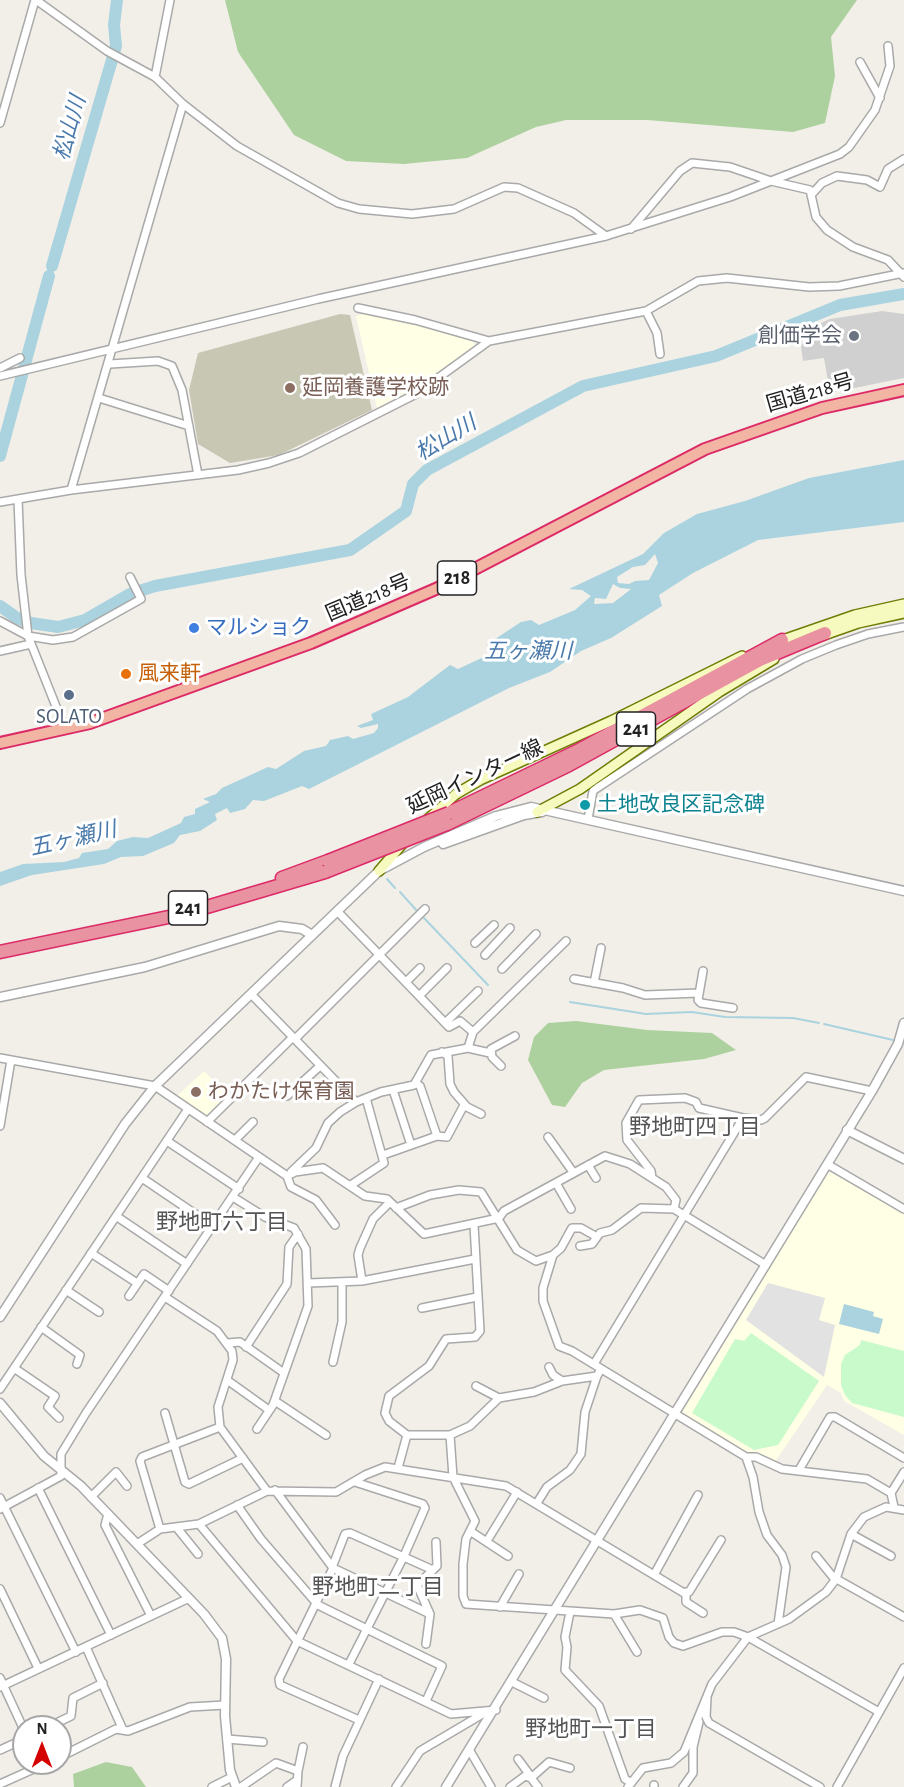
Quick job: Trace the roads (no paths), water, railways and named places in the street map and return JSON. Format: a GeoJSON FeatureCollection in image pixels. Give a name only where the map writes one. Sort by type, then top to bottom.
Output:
{"type":"FeatureCollection","features":[{"type":"Feature","properties":{"kind":"highway","name":"国道218号"},"geometry":{"type":"LineString","coordinates":[[0,743],[90,723],[311,643],[369,620],[465,574],[705,449],[813,411],[904,390]]}},
{"type":"Feature","properties":{"kind":"highway","name":"延岡インター線"},"geometry":{"type":"LineString","coordinates":[[0,952],[183,914],[327,866],[448,818],[569,765],[760,660],[825,633]]}},
{"type":"Feature","properties":{"kind":"highway","name":"延岡インター線"},"geometry":{"type":"LineString","coordinates":[[448,818],[782,640]]}},
{"type":"Feature","properties":{"kind":"main road","name":"延岡インター線"},"geometry":{"type":"LineString","coordinates":[[782,640],[846,617],[904,604]]}},
{"type":"Feature","properties":{"kind":"main road","name":"延岡インター線"},"geometry":{"type":"LineString","coordinates":[[825,633],[904,613]]}},
{"type":"Feature","properties":{"kind":"main road","name":"241"},"geometry":{"type":"LineString","coordinates":[[541,810],[580,789],[719,692],[825,633]]}},
{"type":"Feature","properties":{"kind":"main road","name":"241"},"geometry":{"type":"LineString","coordinates":[[379,871],[388,857],[467,787],[611,721],[739,657],[782,640]]}},
{"type":"Feature","properties":{"kind":"street"},"geometry":{"type":"LineString","coordinates":[[0,123],[35,0],[107,51],[155,77],[183,104],[237,146],[338,203],[359,209],[412,214],[454,209],[504,187],[518,188],[574,213],[606,236]]}},
{"type":"Feature","properties":{"kind":"street"},"geometry":{"type":"LineString","coordinates":[[155,77],[170,0]]}},
{"type":"Feature","properties":{"kind":"street"},"geometry":{"type":"LineString","coordinates":[[4,375],[315,300],[606,236],[771,181],[840,154],[849,147],[865,128],[880,98],[890,66],[888,46]]}},
{"type":"Feature","properties":{"kind":"street"},"geometry":{"type":"LineString","coordinates":[[860,62],[880,98]]}},
{"type":"Feature","properties":{"kind":"street"},"geometry":{"type":"LineString","coordinates":[[71,490],[110,364],[111,350],[183,104]]}},
{"type":"Feature","properties":{"kind":"street"},"geometry":{"type":"LineString","coordinates":[[812,194],[822,183],[837,176],[858,178],[880,187],[888,169],[904,159]]}},
{"type":"Feature","properties":{"kind":"street"},"geometry":{"type":"LineString","coordinates":[[631,229],[664,188],[680,171],[692,163],[730,167],[771,181],[810,190],[816,217],[827,230],[853,247],[888,260],[903,274]]}},
{"type":"Feature","properties":{"kind":"street"},"geometry":{"type":"LineString","coordinates":[[0,502],[71,490],[238,470],[299,453],[416,394],[489,341],[646,311],[698,281],[710,278],[809,287],[839,286],[903,274]]}},
{"type":"Feature","properties":{"kind":"street"},"geometry":{"type":"LineString","coordinates":[[358,308],[415,320],[489,341]]}},
{"type":"Feature","properties":{"kind":"street"},"geometry":{"type":"LineString","coordinates":[[646,311],[657,333],[660,354]]}},
{"type":"Feature","properties":{"kind":"street"},"geometry":{"type":"LineString","coordinates":[[0,368],[20,358]]}},
{"type":"Feature","properties":{"kind":"street"},"geometry":{"type":"LineString","coordinates":[[110,364],[158,361],[172,366],[182,390],[198,475]]}},
{"type":"Feature","properties":{"kind":"street"},"geometry":{"type":"LineString","coordinates":[[99,399],[189,426]]}},
{"type":"Feature","properties":{"kind":"street"},"geometry":{"type":"LineString","coordinates":[[18,499],[24,604],[29,639],[65,729]]}},
{"type":"Feature","properties":{"kind":"street"},"geometry":{"type":"LineString","coordinates":[[0,651],[29,639],[53,640],[73,637],[140,598],[130,577]]}},
{"type":"Feature","properties":{"kind":"street"},"geometry":{"type":"LineString","coordinates":[[0,621],[29,639]]}},
{"type":"Feature","properties":{"kind":"street"},"geometry":{"type":"LineString","coordinates":[[588,819],[594,791],[597,788],[747,689],[802,659],[836,645],[868,634],[904,627]]}},
{"type":"Feature","properties":{"kind":"street"},"geometry":{"type":"LineString","coordinates":[[0,1317],[125,1124],[155,1086],[379,871],[395,862],[518,808],[588,819],[904,891]]}},
{"type":"Feature","properties":{"kind":"street"},"geometry":{"type":"LineString","coordinates":[[207,1122],[425,909]]}},
{"type":"Feature","properties":{"kind":"street"},"geometry":{"type":"LineString","coordinates":[[337,911],[449,1027],[460,1021],[473,1032]]}},
{"type":"Feature","properties":{"kind":"street"},"geometry":{"type":"LineString","coordinates":[[475,944],[494,925]]}},
{"type":"Feature","properties":{"kind":"street"},"geometry":{"type":"LineString","coordinates":[[0,997],[145,967],[279,926],[302,929],[312,935]]}},
{"type":"Feature","properties":{"kind":"street"},"geometry":{"type":"LineString","coordinates":[[485,955],[510,928]]}},
{"type":"Feature","properties":{"kind":"street"},"geometry":{"type":"LineString","coordinates":[[502,969],[536,934]]}},
{"type":"Feature","properties":{"kind":"street"},"geometry":{"type":"LineString","coordinates":[[468,1048],[473,1032],[566,941]]}},
{"type":"Feature","properties":{"kind":"street"},"geometry":{"type":"LineString","coordinates":[[594,982],[601,948]]}},
{"type":"Feature","properties":{"kind":"street"},"geometry":{"type":"LineString","coordinates":[[406,982],[420,968]]}},
{"type":"Feature","properties":{"kind":"street"},"geometry":{"type":"LineString","coordinates":[[419,996],[447,968]]}},
{"type":"Feature","properties":{"kind":"street"},"geometry":{"type":"LineString","coordinates":[[703,972],[699,993],[701,1003],[733,1008]]}},
{"type":"Feature","properties":{"kind":"street"},"geometry":{"type":"LineString","coordinates":[[574,979],[645,995],[699,993]]}},
{"type":"Feature","properties":{"kind":"street"},"geometry":{"type":"LineString","coordinates":[[445,1023],[478,991]]}},
{"type":"Feature","properties":{"kind":"street"},"geometry":{"type":"LineString","coordinates":[[251,994],[356,1102]]}},
{"type":"Feature","properties":{"kind":"street"},"geometry":{"type":"LineString","coordinates":[[446,1787],[470,1751],[491,1710],[512,1682],[872,1091],[899,1040],[904,1023]]}},
{"type":"Feature","properties":{"kind":"street"},"geometry":{"type":"LineString","coordinates":[[490,1053],[495,1045],[515,1036]]}},
{"type":"Feature","properties":{"kind":"street"},"geometry":{"type":"LineString","coordinates":[[287,1176],[316,1148],[328,1123],[356,1102],[416,1083],[431,1055],[468,1048],[490,1053],[501,1066]]}},
{"type":"Feature","properties":{"kind":"street"},"geometry":{"type":"LineString","coordinates":[[442,1052],[448,1056],[450,1084],[464,1105],[481,1114]]}},
{"type":"Feature","properties":{"kind":"street"},"geometry":{"type":"LineString","coordinates":[[0,1058],[155,1086],[287,1176],[291,1187],[316,1200],[335,1225]]}},
{"type":"Feature","properties":{"kind":"street"},"geometry":{"type":"LineString","coordinates":[[0,1126],[11,1060]]}},
{"type":"Feature","properties":{"kind":"street"},"geometry":{"type":"LineString","coordinates":[[287,1096],[320,1066]]}},
{"type":"Feature","properties":{"kind":"street"},"geometry":{"type":"LineString","coordinates":[[652,1178],[651,1171],[627,1140],[626,1123],[639,1100],[685,1098],[696,1102],[699,1108],[760,1120],[765,1118],[806,1077],[872,1091]]}},
{"type":"Feature","properties":{"kind":"street"},"geometry":{"type":"LineString","coordinates":[[416,1083],[420,1086],[437,1136]]}},
{"type":"Feature","properties":{"kind":"street"},"geometry":{"type":"LineString","coordinates":[[393,1090],[411,1145]]}},
{"type":"Feature","properties":{"kind":"street"},"geometry":{"type":"LineString","coordinates":[[351,1185],[383,1166],[383,1155],[366,1098]]}},
{"type":"Feature","properties":{"kind":"street"},"geometry":{"type":"LineString","coordinates":[[383,1155],[437,1136],[447,1137],[464,1105]]}},
{"type":"Feature","properties":{"kind":"street"},"geometry":{"type":"LineString","coordinates":[[0,1389],[188,1109]]}},
{"type":"Feature","properties":{"kind":"street"},"geometry":{"type":"LineString","coordinates":[[594,1364],[742,1118]]}},
{"type":"Feature","properties":{"kind":"street"},"geometry":{"type":"LineString","coordinates":[[235,1140],[253,1122]]}},
{"type":"Feature","properties":{"kind":"street"},"geometry":{"type":"LineString","coordinates":[[847,1130],[904,1159]]}},
{"type":"Feature","properties":{"kind":"street"},"geometry":{"type":"LineString","coordinates":[[548,1137],[573,1172]]}},
{"type":"Feature","properties":{"kind":"street"},"geometry":{"type":"LineString","coordinates":[[167,1141],[239,1189]]}},
{"type":"Feature","properties":{"kind":"street"},"geometry":{"type":"LineString","coordinates":[[287,1176],[295,1172],[323,1168],[365,1196],[387,1199],[424,1234],[499,1218],[504,1211],[605,1156],[630,1164],[652,1178],[674,1196],[676,1200],[674,1209]]}},
{"type":"Feature","properties":{"kind":"street"},"geometry":{"type":"LineString","coordinates":[[2,1508],[61,1476],[63,1470],[61,1454],[260,1157]]}},
{"type":"Feature","properties":{"kind":"street"},"geometry":{"type":"LineString","coordinates":[[827,1164],[904,1209]]}},
{"type":"Feature","properties":{"kind":"street"},"geometry":{"type":"LineString","coordinates":[[588,1165],[596,1178]]}},
{"type":"Feature","properties":{"kind":"street"},"geometry":{"type":"LineString","coordinates":[[142,1178],[213,1226]]}},
{"type":"Feature","properties":{"kind":"street"},"geometry":{"type":"LineString","coordinates":[[556,1183],[571,1209]]}},
{"type":"Feature","properties":{"kind":"street"},"geometry":{"type":"LineString","coordinates":[[362,1281],[358,1255],[374,1219],[393,1205],[430,1195],[471,1189],[481,1192],[517,1250],[536,1261],[553,1255],[561,1248],[572,1228],[581,1228],[597,1237]]}},
{"type":"Feature","properties":{"kind":"street"},"geometry":{"type":"LineString","coordinates":[[233,1197],[265,1217],[294,1228],[306,1249],[308,1306],[275,1401],[257,1429]]}},
{"type":"Feature","properties":{"kind":"street"},"geometry":{"type":"LineString","coordinates":[[580,1246],[592,1244],[600,1233],[612,1230],[642,1208],[674,1209],[766,1265]]}},
{"type":"Feature","properties":{"kind":"street"},"geometry":{"type":"LineString","coordinates":[[116,1216],[187,1264]]}},
{"type":"Feature","properties":{"kind":"street"},"geometry":{"type":"LineString","coordinates":[[474,1225],[480,1331],[475,1337],[446,1339],[429,1366],[389,1396],[385,1413],[389,1421],[407,1435],[450,1435],[470,1426],[499,1398],[534,1392],[562,1381],[599,1373]]}},
{"type":"Feature","properties":{"kind":"street"},"geometry":{"type":"LineString","coordinates":[[246,1347],[287,1284],[289,1247],[298,1234]]}},
{"type":"Feature","properties":{"kind":"street"},"geometry":{"type":"LineString","coordinates":[[91,1253],[137,1283]]}},
{"type":"Feature","properties":{"kind":"street"},"geometry":{"type":"LineString","coordinates":[[553,1255],[543,1288],[543,1301],[559,1346],[594,1364],[599,1373],[676,1414],[746,1457],[756,1457],[782,1468],[867,1479],[891,1493]]}},
{"type":"Feature","properties":{"kind":"street"},"geometry":{"type":"LineString","coordinates":[[308,1283],[362,1281],[476,1259]]}},
{"type":"Feature","properties":{"kind":"street"},"geometry":{"type":"LineString","coordinates":[[129,1296],[144,1274],[228,1342],[233,1360],[218,1407],[220,1427],[243,1458],[333,1567],[430,1614]]}},
{"type":"Feature","properties":{"kind":"street"},"geometry":{"type":"LineString","coordinates":[[333,1362],[342,1322],[342,1282]]}},
{"type":"Feature","properties":{"kind":"street"},"geometry":{"type":"LineString","coordinates":[[66,1290],[99,1312]]}},
{"type":"Feature","properties":{"kind":"street"},"geometry":{"type":"LineString","coordinates":[[422,1308],[477,1297]]}},
{"type":"Feature","properties":{"kind":"street"},"geometry":{"type":"LineString","coordinates":[[41,1327],[80,1355],[77,1364]]}},
{"type":"Feature","properties":{"kind":"street"},"geometry":{"type":"LineString","coordinates":[[228,1342],[240,1342],[284,1373]]}},
{"type":"Feature","properties":{"kind":"street"},"geometry":{"type":"LineString","coordinates":[[549,1367],[553,1375],[562,1381]]}},
{"type":"Feature","properties":{"kind":"street"},"geometry":{"type":"LineString","coordinates":[[14,1368],[55,1396],[48,1407],[59,1418]]}},
{"type":"Feature","properties":{"kind":"street"},"geometry":{"type":"LineString","coordinates":[[537,1503],[548,1487],[570,1470],[581,1454],[585,1412],[599,1373]]}},
{"type":"Feature","properties":{"kind":"street"},"geometry":{"type":"LineString","coordinates":[[227,1380],[269,1410]]}},
{"type":"Feature","properties":{"kind":"street"},"geometry":{"type":"LineString","coordinates":[[476,1386],[499,1398]]}},
{"type":"Feature","properties":{"kind":"street"},"geometry":{"type":"LineString","coordinates":[[275,1401],[326,1435]]}},
{"type":"Feature","properties":{"kind":"street"},"geometry":{"type":"LineString","coordinates":[[0,1403],[44,1456],[63,1470],[108,1514],[222,1638],[226,1659],[227,1739],[232,1777],[236,1787]]}},
{"type":"Feature","properties":{"kind":"street"},"geometry":{"type":"LineString","coordinates":[[165,1413],[185,1482],[189,1484],[243,1458]]}},
{"type":"Feature","properties":{"kind":"street"},"geometry":{"type":"LineString","coordinates":[[798,1470],[830,1417],[835,1417],[904,1458]]}},
{"type":"Feature","properties":{"kind":"street"},"geometry":{"type":"LineString","coordinates":[[160,1529],[140,1461],[142,1457],[175,1447],[220,1427]]}},
{"type":"Feature","properties":{"kind":"street"},"geometry":{"type":"LineString","coordinates":[[398,1468],[407,1435]]}},
{"type":"Feature","properties":{"kind":"street"},"geometry":{"type":"LineString","coordinates":[[450,1435],[453,1477],[474,1517],[466,1539],[462,1571],[466,1604],[614,1614],[640,1610],[663,1618],[669,1637],[674,1643],[683,1646],[728,1631],[748,1637],[879,1712]]}},
{"type":"Feature","properties":{"kind":"street"},"geometry":{"type":"LineString","coordinates":[[746,1457],[767,1535],[782,1555],[786,1567],[778,1624]]}},
{"type":"Feature","properties":{"kind":"street"},"geometry":{"type":"LineString","coordinates":[[137,1544],[160,1529],[199,1524],[271,1491],[336,1492],[375,1470],[398,1468],[495,1484],[517,1492],[686,1592]]}},
{"type":"Feature","properties":{"kind":"street"},"geometry":{"type":"LineString","coordinates":[[91,1497],[116,1472],[127,1486]]}},
{"type":"Feature","properties":{"kind":"street"},"geometry":{"type":"LineString","coordinates":[[894,1507],[891,1493],[904,1472]]}},
{"type":"Feature","properties":{"kind":"street"},"geometry":{"type":"LineString","coordinates":[[349,1664],[404,1556],[425,1508],[423,1504],[355,1482]]}},
{"type":"Feature","properties":{"kind":"street"},"geometry":{"type":"LineString","coordinates":[[38,1488],[111,1635]]}},
{"type":"Feature","properties":{"kind":"street"},"geometry":{"type":"LineString","coordinates":[[487,1541],[517,1492]]}},
{"type":"Feature","properties":{"kind":"street"},"geometry":{"type":"LineString","coordinates":[[654,1575],[698,1495]]}},
{"type":"Feature","properties":{"kind":"street"},"geometry":{"type":"LineString","coordinates":[[0,1498],[2,1508],[76,1653]]}},
{"type":"Feature","properties":{"kind":"street"},"geometry":{"type":"LineString","coordinates":[[237,1506],[261,1539],[318,1605],[442,1666],[426,1701]]}},
{"type":"Feature","properties":{"kind":"street"},"geometry":{"type":"LineString","coordinates":[[570,1612],[565,1637],[567,1647],[565,1670],[599,1706],[629,1785],[643,1768],[677,1760],[684,1752],[707,1693],[748,1637],[778,1624],[826,1592],[836,1579],[851,1534],[864,1517],[886,1507],[904,1510]]}},
{"type":"Feature","properties":{"kind":"street"},"geometry":{"type":"LineString","coordinates":[[108,1514],[105,1525],[151,1616]]}},
{"type":"Feature","properties":{"kind":"street"},"geometry":{"type":"LineString","coordinates":[[199,1524],[297,1641],[451,1714],[491,1710]]}},
{"type":"Feature","properties":{"kind":"street"},"geometry":{"type":"LineString","coordinates":[[177,1528],[198,1554]]}},
{"type":"Feature","properties":{"kind":"street"},"geometry":{"type":"LineString","coordinates":[[470,1531],[508,1556]]}},
{"type":"Feature","properties":{"kind":"street"},"geometry":{"type":"LineString","coordinates":[[359,1720],[280,1684],[279,1679],[318,1605],[345,1534],[350,1533],[433,1569]]}},
{"type":"Feature","properties":{"kind":"street"},"geometry":{"type":"LineString","coordinates":[[851,1534],[891,1556]]}},
{"type":"Feature","properties":{"kind":"street"},"geometry":{"type":"LineString","coordinates":[[703,1613],[686,1602],[686,1592],[721,1540]]}},
{"type":"Feature","properties":{"kind":"street"},"geometry":{"type":"LineString","coordinates":[[426,1644],[430,1614],[417,1585],[437,1566],[436,1542]]}},
{"type":"Feature","properties":{"kind":"street"},"geometry":{"type":"LineString","coordinates":[[816,1556],[836,1579],[904,1617]]}},
{"type":"Feature","properties":{"kind":"street"},"geometry":{"type":"LineString","coordinates":[[500,1607],[519,1574]]}},
{"type":"Feature","properties":{"kind":"street"},"geometry":{"type":"LineString","coordinates":[[0,1589],[38,1668]]}},
{"type":"Feature","properties":{"kind":"street"},"geometry":{"type":"LineString","coordinates":[[16,1715],[1,1684],[38,1668],[42,1670],[187,1599]]}},
{"type":"Feature","properties":{"kind":"street"},"geometry":{"type":"LineString","coordinates":[[614,1614],[637,1653]]}},
{"type":"Feature","properties":{"kind":"street"},"geometry":{"type":"LineString","coordinates":[[86,1647],[123,1730]]}},
{"type":"Feature","properties":{"kind":"street"},"geometry":{"type":"LineString","coordinates":[[837,1787],[904,1668]]}},
{"type":"Feature","properties":{"kind":"street"},"geometry":{"type":"LineString","coordinates":[[335,1787],[343,1756],[379,1679]]}},
{"type":"Feature","properties":{"kind":"street"},"geometry":{"type":"LineString","coordinates":[[512,1682],[544,1698]]}},
{"type":"Feature","properties":{"kind":"street"},"geometry":{"type":"LineString","coordinates":[[71,1715],[73,1698],[103,1683]]}},
{"type":"Feature","properties":{"kind":"street"},"geometry":{"type":"LineString","coordinates":[[707,1693],[706,1717],[709,1723],[820,1787]]}},
{"type":"Feature","properties":{"kind":"street"},"geometry":{"type":"LineString","coordinates":[[72,1750],[116,1730],[128,1731],[190,1707],[225,1705]]}},
{"type":"Feature","properties":{"kind":"street"},"geometry":{"type":"LineString","coordinates":[[396,1787],[420,1751],[491,1710]]}},
{"type":"Feature","properties":{"kind":"street"},"geometry":{"type":"LineString","coordinates":[[683,1787],[693,1773],[693,1747],[699,1726],[698,1715]]}},
{"type":"Feature","properties":{"kind":"street"},"geometry":{"type":"LineString","coordinates":[[227,1739],[263,1742]]}},
{"type":"Feature","properties":{"kind":"street"},"geometry":{"type":"LineString","coordinates":[[287,1787],[297,1784],[303,1747]]}},
{"type":"Feature","properties":{"kind":"street"},"geometry":{"type":"LineString","coordinates":[[470,1751],[491,1787]]}},
{"type":"Feature","properties":{"kind":"street"},"geometry":{"type":"LineString","coordinates":[[518,1759],[538,1787]]}},
{"type":"Feature","properties":{"kind":"street"},"geometry":{"type":"LineString","coordinates":[[510,1787],[530,1778],[549,1761],[570,1768]]}},
{"type":"Feature","properties":{"kind":"street"},"geometry":{"type":"LineString","coordinates":[[242,1787],[276,1763],[298,1771]]}},
{"type":"Feature","properties":{"kind":"street"},"geometry":{"type":"LineString","coordinates":[[0,1784],[20,1775]]}},
{"type":"Feature","properties":{"kind":"street"},"geometry":{"type":"LineString","coordinates":[[212,1787],[232,1777]]}},
{"type":"Feature","properties":{"kind":"water","name":"五ヶ瀬川"},"geometry":{"type":"Polygon","coordinates":[[[904,460],[904,522],[758,540],[693,573],[659,595],[662,606],[611,638],[581,651],[550,672],[509,688],[309,789],[302,786],[264,801],[253,800],[245,809],[230,813],[227,808],[215,814],[217,820],[200,831],[180,835],[174,843],[143,856],[121,857],[104,864],[32,875],[0,886],[0,872],[23,864],[64,862],[79,858],[82,853],[108,849],[117,841],[133,837],[148,838],[181,823],[184,817],[195,814],[195,809],[210,802],[203,799],[216,794],[222,788],[268,767],[276,769],[304,751],[326,746],[330,740],[348,736],[353,739],[374,733],[378,724],[361,728],[357,726],[373,720],[371,714],[408,697],[450,665],[458,669],[497,651],[499,644],[486,645],[521,622],[531,620],[539,625],[575,610],[591,596],[582,590],[569,589],[643,554],[664,533],[697,514],[745,501],[809,478],[904,460]],[[655,554],[645,565],[633,567],[617,577],[618,583],[629,584],[649,580],[658,563],[655,554]],[[613,584],[606,599],[595,598],[594,604],[613,603],[631,589],[620,588],[613,584]]]}},
{"type":"Feature","properties":{"kind":"water"},"geometry":{"type":"Polygon","coordinates":[[[844,1304],[874,1312],[873,1316],[883,1319],[879,1334],[839,1324],[844,1304]]]}},
{"type":"Feature","properties":{"kind":"waterway","name":"松山川"},"geometry":{"type":"LineString","coordinates":[[52,266],[116,46],[114,25],[117,0]]}},
{"type":"Feature","properties":{"kind":"waterway","name":"松山川"},"geometry":{"type":"LineString","coordinates":[[0,456],[49,276]]}},
{"type":"Feature","properties":{"kind":"waterway","name":"松山川"},"geometry":{"type":"LineString","coordinates":[[0,606],[17,618],[31,623],[58,627],[85,620],[130,594],[155,586],[350,550],[406,511],[413,484],[427,470],[583,386],[716,356],[840,305],[904,294]]}},
{"type":"Feature","properties":{"kind":"waterway"},"geometry":{"type":"LineString","coordinates":[[387,879],[395,888]]}},
{"type":"Feature","properties":{"kind":"waterway"},"geometry":{"type":"LineString","coordinates":[[400,892],[418,912]]}},
{"type":"Feature","properties":{"kind":"waterway"},"geometry":{"type":"LineString","coordinates":[[423,917],[488,985]]}},
{"type":"Feature","properties":{"kind":"waterway"},"geometry":{"type":"LineString","coordinates":[[570,1002],[646,1014],[692,1012],[725,1017],[793,1018],[819,1023]]}},
{"type":"Feature","properties":{"kind":"waterway"},"geometry":{"type":"LineString","coordinates":[[824,1024],[893,1040]]}},
{"type":"Feature","properties":{"kind":"place","name":"創価学会"},"geometry":{"type":"Point","coordinates":[854,336]}},
{"type":"Feature","properties":{"kind":"place","name":"延岡養護学校跡"},"geometry":{"type":"Point","coordinates":[290,388]}},
{"type":"Feature","properties":{"kind":"place","name":"マルショク"},"geometry":{"type":"Point","coordinates":[194,628]}},
{"type":"Feature","properties":{"kind":"place","name":"風来軒"},"geometry":{"type":"Point","coordinates":[126,674]}},
{"type":"Feature","properties":{"kind":"place","name":"SOLATO"},"geometry":{"type":"Point","coordinates":[69,695]}},
{"type":"Feature","properties":{"kind":"place","name":"土地改良区記念碑"},"geometry":{"type":"Point","coordinates":[585,805]}},
{"type":"Feature","properties":{"kind":"place","name":"わかたけ保育園"},"geometry":{"type":"Point","coordinates":[196,1092]}},
{"type":"Feature","properties":{"kind":"district","name":"野地町四丁目"},"geometry":{"type":"Point","coordinates":[695,1127]}},
{"type":"Feature","properties":{"kind":"district","name":"野地町六丁目"},"geometry":{"type":"Point","coordinates":[222,1222]}},
{"type":"Feature","properties":{"kind":"district","name":"野地町二丁目"},"geometry":{"type":"Point","coordinates":[378,1587]}},
{"type":"Feature","properties":{"kind":"district","name":"野地町一丁目"},"geometry":{"type":"Point","coordinates":[591,1729]}}]}
